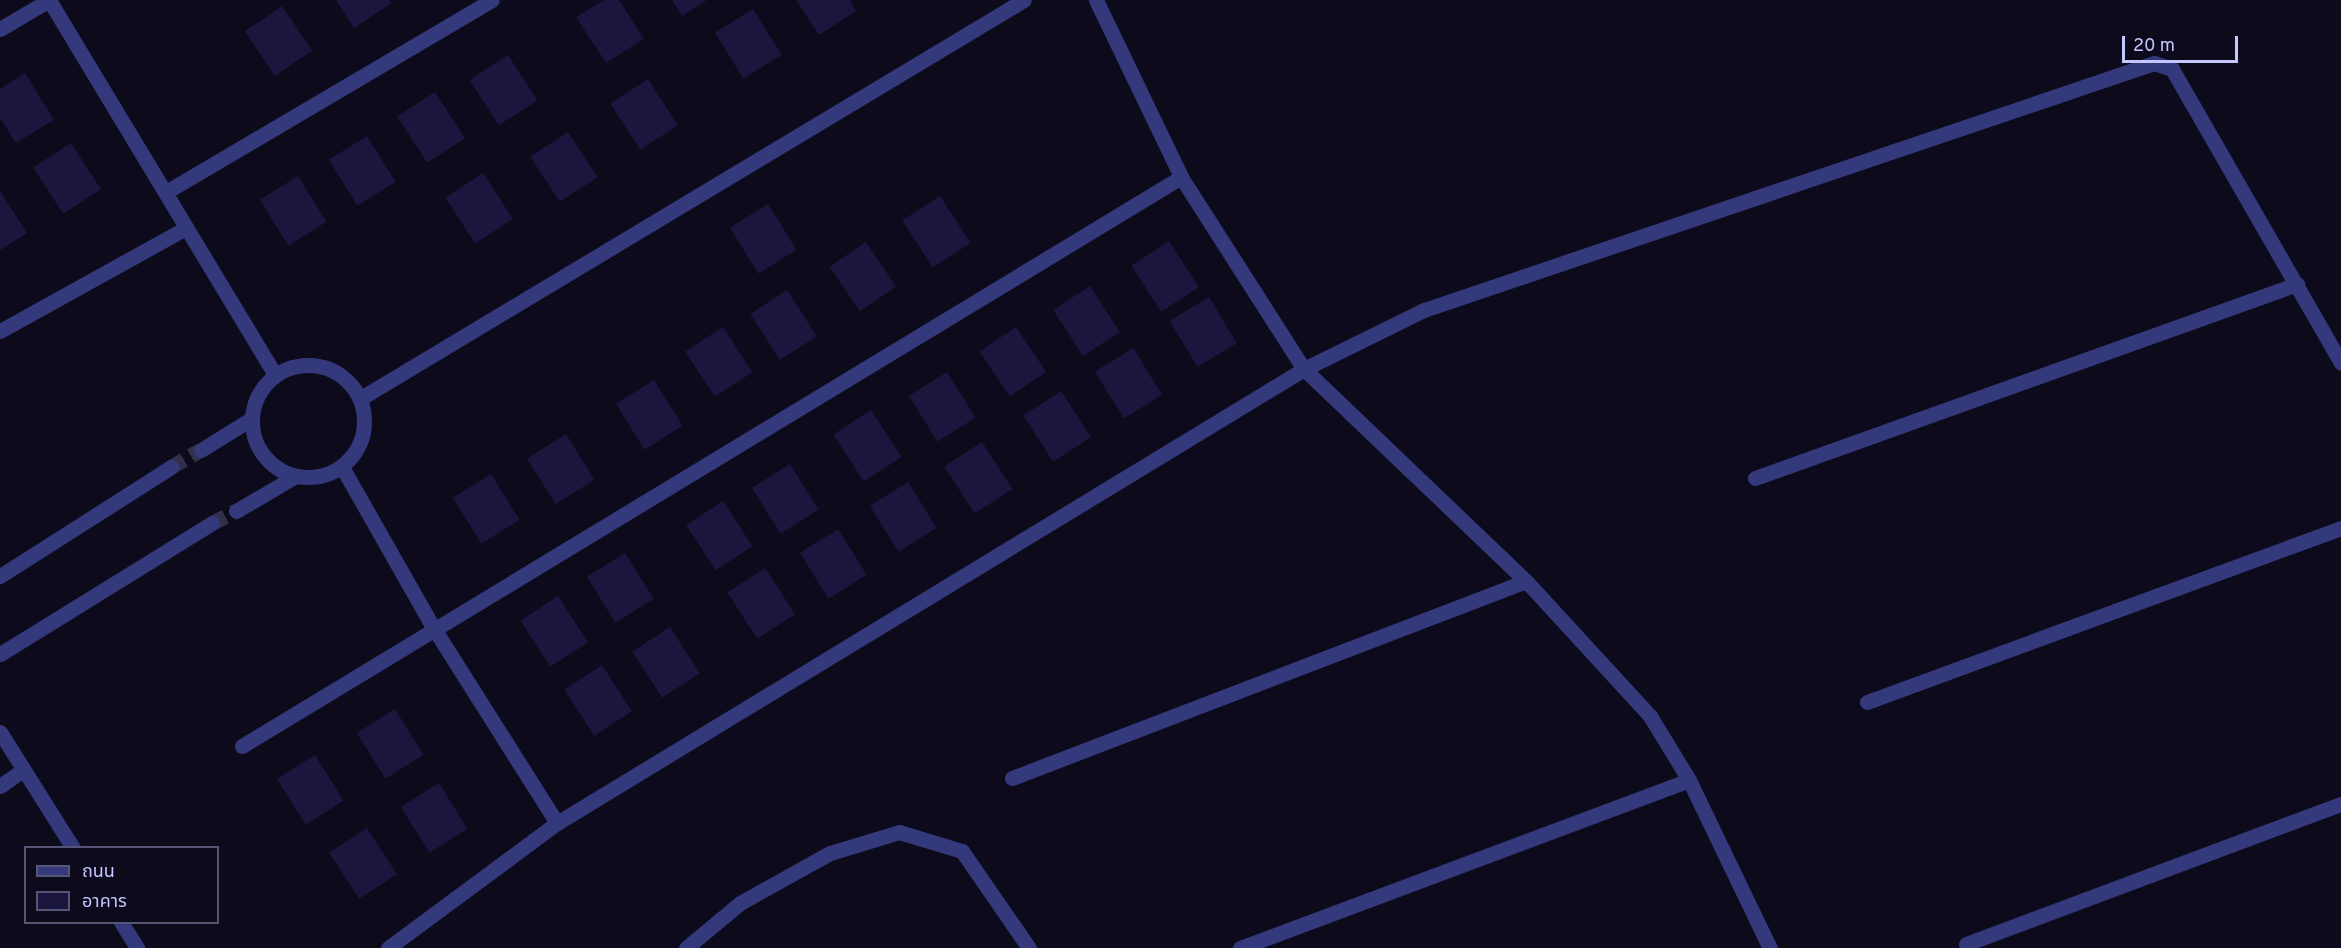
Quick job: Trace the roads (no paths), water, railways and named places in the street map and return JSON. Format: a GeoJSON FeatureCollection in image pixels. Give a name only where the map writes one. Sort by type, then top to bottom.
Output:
{"type":"FeatureCollection","features":[{"type":"Feature","properties":{"kind":"street"},"geometry":{"type":"LineString","coordinates":[[0,29],[49,0],[166,192],[184,229],[275,375]]}},
{"type":"Feature","properties":{"kind":"street"},"geometry":{"type":"LineString","coordinates":[[166,192],[492,0]]}},
{"type":"Feature","properties":{"kind":"street"},"geometry":{"type":"LineString","coordinates":[[361,398],[1024,0]]}},
{"type":"Feature","properties":{"kind":"street"},"geometry":{"type":"LineString","coordinates":[[1096,0],[1181,177],[1304,369],[1526,581],[1650,716],[1689,780],[1770,948]]}},
{"type":"Feature","properties":{"kind":"street"},"geometry":{"type":"LineString","coordinates":[[388,948],[556,823],[1304,369],[1424,310],[2154,63],[2172,69],[2341,363]]}},
{"type":"Feature","properties":{"kind":"street"},"geometry":{"type":"LineString","coordinates":[[242,746],[433,627],[1181,177]]}},
{"type":"Feature","properties":{"kind":"street"},"geometry":{"type":"LineString","coordinates":[[0,331],[184,229]]}},
{"type":"Feature","properties":{"kind":"street"},"geometry":{"type":"LineString","coordinates":[[1755,478],[2297,284]]}},
{"type":"Feature","properties":{"kind":"street"},"geometry":{"type":"LineString","coordinates":[[236,511],[294,477],[319,477],[342,467],[359,448],[366,423],[361,398],[346,378],[323,366],[298,365],[275,375],[258,395],[251,419],[256,444],[266,458],[294,477]]}},
{"type":"Feature","properties":{"kind":"street"},"geometry":{"type":"LineString","coordinates":[[201,450],[251,419]]}},
{"type":"Feature","properties":{"kind":"street"},"geometry":{"type":"LineString","coordinates":[[0,576],[171,467]]}},
{"type":"Feature","properties":{"kind":"street"},"geometry":{"type":"LineString","coordinates":[[342,467],[433,627],[556,823]]}},
{"type":"Feature","properties":{"kind":"street"},"geometry":{"type":"LineString","coordinates":[[0,654],[212,523]]}},
{"type":"Feature","properties":{"kind":"street"},"geometry":{"type":"LineString","coordinates":[[1867,702],[2341,528]]}},
{"type":"Feature","properties":{"kind":"street"},"geometry":{"type":"LineString","coordinates":[[1012,778],[1526,581]]}},
{"type":"Feature","properties":{"kind":"street"},"geometry":{"type":"LineString","coordinates":[[0,732],[72,846]]}},
{"type":"Feature","properties":{"kind":"street"},"geometry":{"type":"LineString","coordinates":[[0,786],[23,770]]}},
{"type":"Feature","properties":{"kind":"street"},"geometry":{"type":"LineString","coordinates":[[1240,948],[1689,780]]}},
{"type":"Feature","properties":{"kind":"street"},"geometry":{"type":"LineString","coordinates":[[1966,944],[2341,804]]}},
{"type":"Feature","properties":{"kind":"street"},"geometry":{"type":"LineString","coordinates":[[686,948],[740,903],[830,853],[899,832],[962,850],[1029,948]]}},
{"type":"Feature","properties":{"kind":"street"},"geometry":{"type":"LineString","coordinates":[[122,924],[137,948]]}},
{"type":"Feature","properties":{"kind":"tunnel"},"geometry":{"type":"LineString","coordinates":[[171,467],[201,450]]}},
{"type":"Feature","properties":{"kind":"tunnel"},"geometry":{"type":"LineString","coordinates":[[212,523],[236,511]]}}]}
